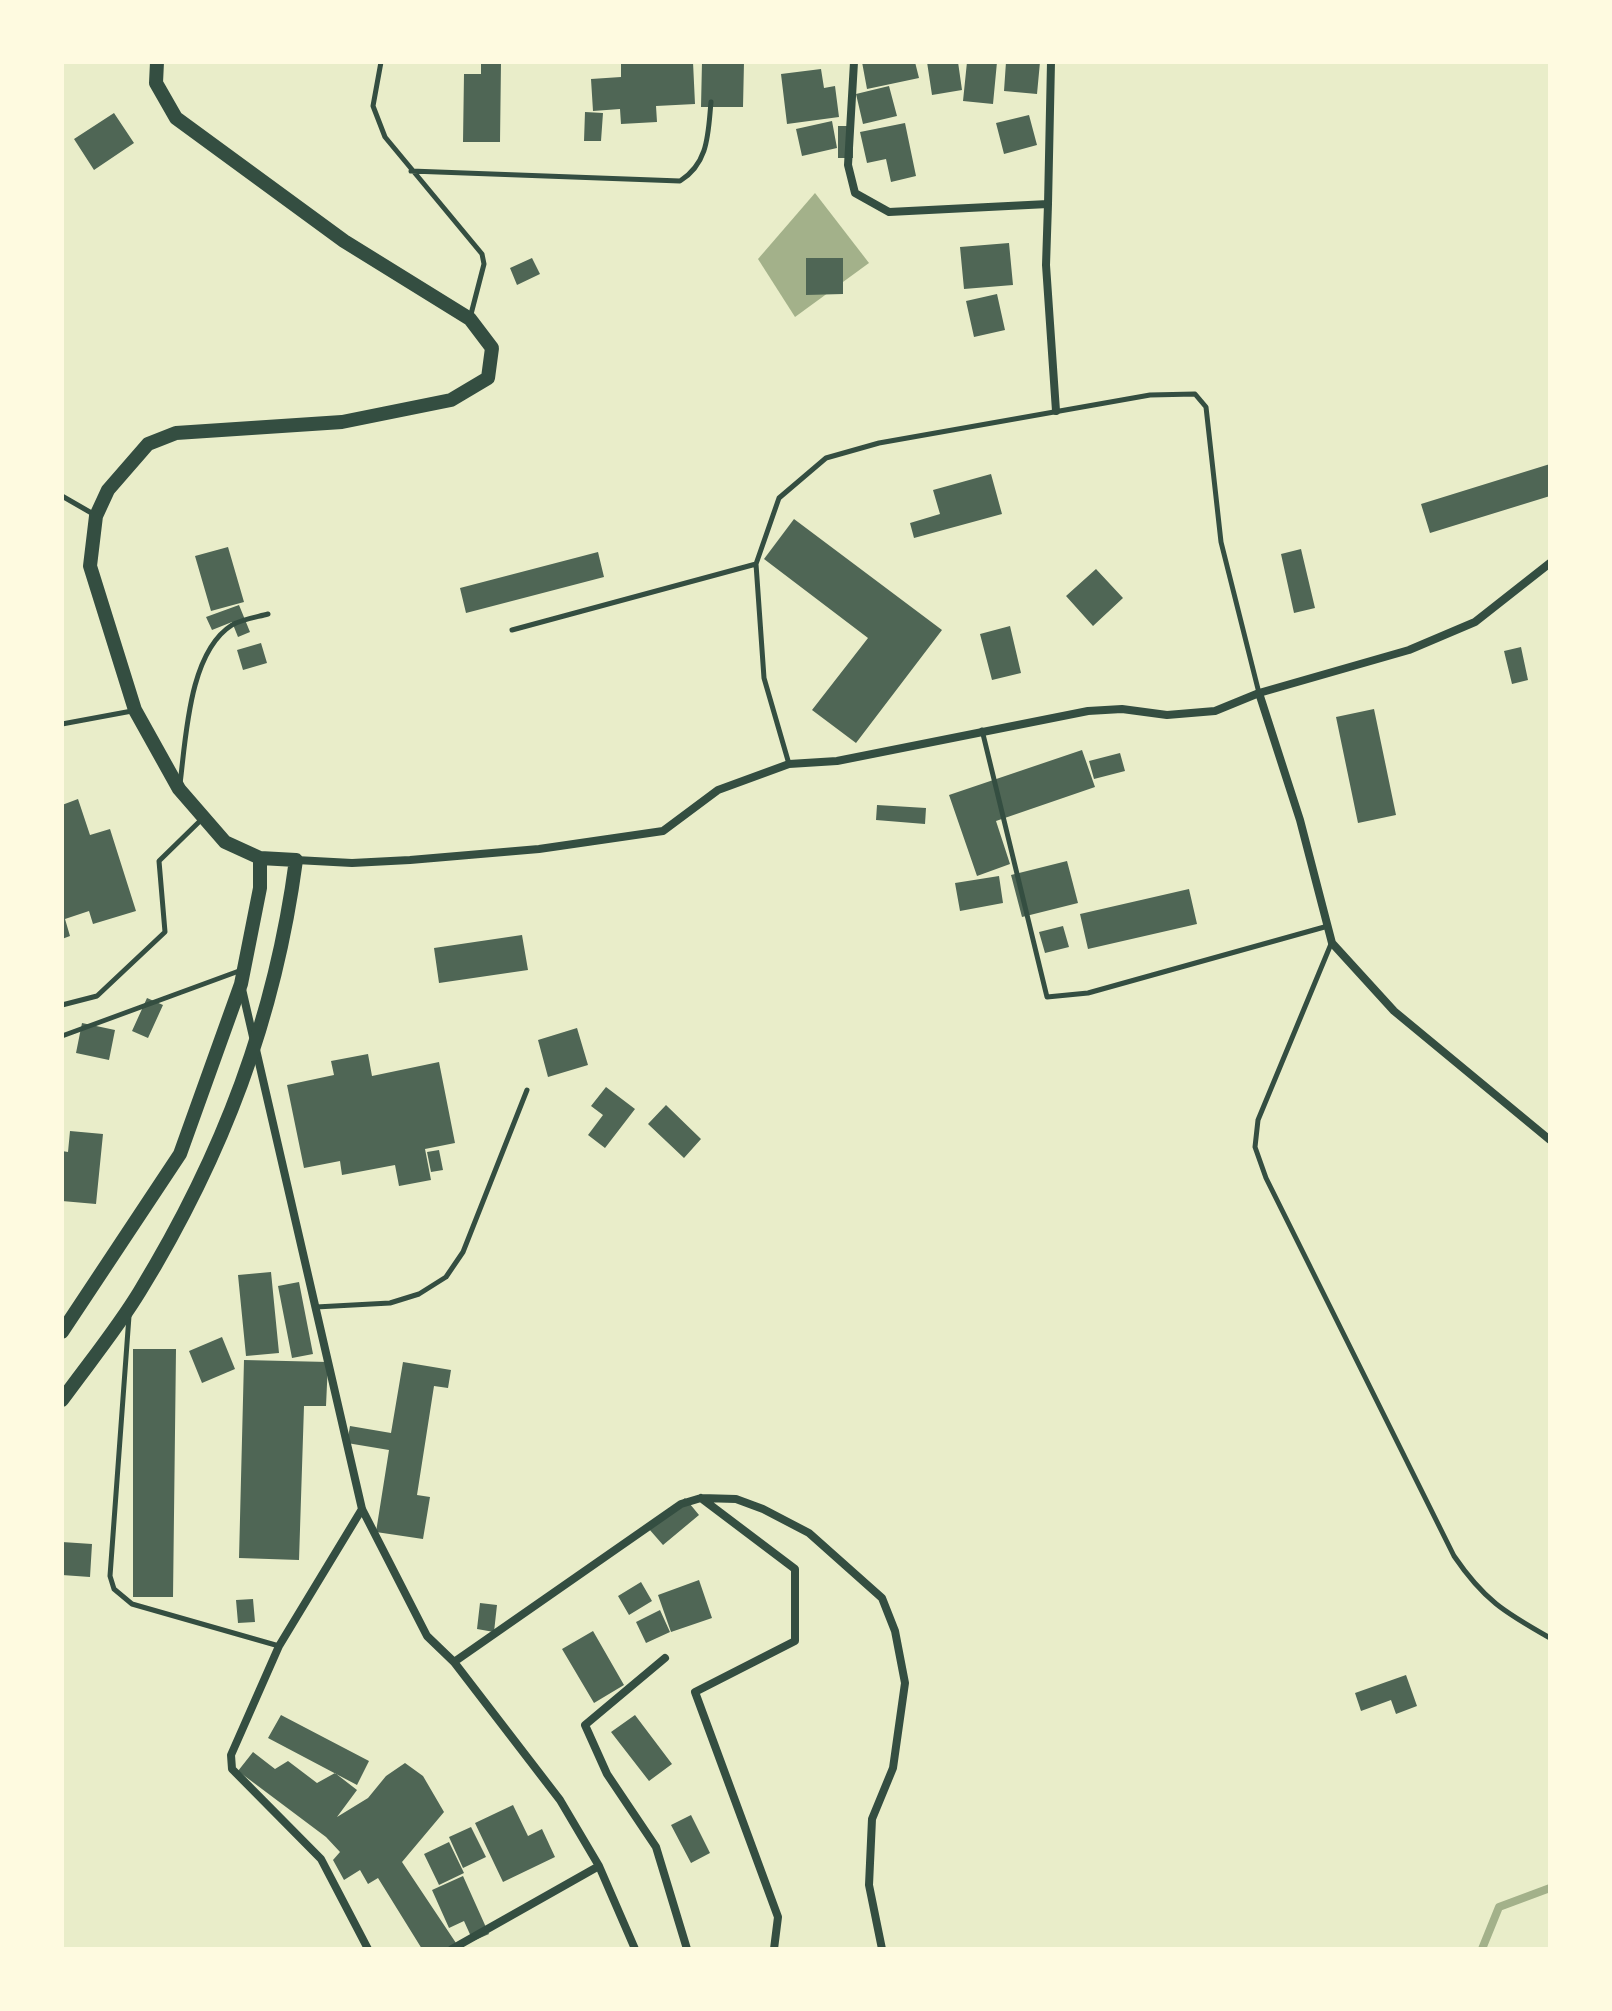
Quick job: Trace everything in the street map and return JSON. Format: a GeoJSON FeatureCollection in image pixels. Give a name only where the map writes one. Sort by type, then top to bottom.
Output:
{"type":"FeatureCollection","features":[{"type":"Feature","properties":{"kind":"street"},"geometry":{"type":"LineString","coordinates":[[157,62],[156,83],[176,118],[344,241],[470,319],[492,348],[488,378],[451,400],[342,422],[176,433],[148,444],[108,490],[96,516],[90,566],[135,710],[179,789],[202,819],[225,842],[260,858],[352,863],[410,860],[539,849],[663,831],[718,790],[789,764],[837,761],[982,729],[1088,711],[1122,709],[1167,715],[1215,711],[1259,693],[1409,650],[1475,622],[1550,563]]}},
{"type":"Feature","properties":{"kind":"street"},"geometry":{"type":"LineString","coordinates":[[854,62],[848,165],[855,193],[889,212],[1048,204]]}},
{"type":"Feature","properties":{"kind":"street"},"geometry":{"type":"LineString","coordinates":[[1051,62],[1046,265],[1056,411]]}},
{"type":"Feature","properties":{"kind":"street"},"geometry":{"type":"LineString","coordinates":[[1259,693],[1300,820],[1332,943],[1394,1011],[1550,1140]]}},
{"type":"Feature","properties":{"kind":"street"},"geometry":{"type":"LineString","coordinates":[[62,1332],[180,1154],[242,977],[260,888],[260,858]]}},
{"type":"Feature","properties":{"kind":"street"},"geometry":{"type":"LineString","coordinates":[[62,1400],[130,1304],[220,1144],[255,1046],[286,930],[296,860]]}},
{"type":"Feature","properties":{"kind":"street"},"geometry":{"type":"LineString","coordinates":[[242,977],[255,1046],[362,1509],[427,1636],[454,1662],[560,1800],[599,1866],[635,1949]]}},
{"type":"Feature","properties":{"kind":"street"},"geometry":{"type":"LineString","coordinates":[[454,1662],[681,1504],[701,1498],[736,1499],[809,1533],[882,1598],[895,1631],[905,1683],[893,1768],[872,1819],[869,1885],[882,1949]]}},
{"type":"Feature","properties":{"kind":"street"},"geometry":{"type":"LineString","coordinates":[[701,1498],[795,1569],[795,1641],[695,1692],[778,1917],[774,1949]]}},
{"type":"Feature","properties":{"kind":"street"},"geometry":{"type":"LineString","coordinates":[[362,1509],[279,1646],[231,1755],[232,1769],[321,1859],[368,1949]]}},
{"type":"Feature","properties":{"kind":"street"},"geometry":{"type":"LineString","coordinates":[[665,1658],[585,1725],[607,1774],[656,1847],[687,1949]]}},
{"type":"Feature","properties":{"kind":"street"},"geometry":{"type":"LineString","coordinates":[[452,1949],[599,1866]]}},
{"type":"Feature","properties":{"kind":"lane"},"geometry":{"type":"LineString","coordinates":[[381,62],[373,106],[385,137],[482,254],[484,264],[470,319]]}},
{"type":"Feature","properties":{"kind":"lane"},"geometry":{"type":"LineString","coordinates":[[411,171],[667,184],[680,181],[699,166],[706,151],[711,102]]}},
{"type":"Feature","properties":{"kind":"lane"},"geometry":{"type":"LineString","coordinates":[[789,764],[764,678],[756,564],[779,498],[826,458],[879,443],[1181,391],[1195,394],[1206,407],[1221,542],[1259,693]]}},
{"type":"Feature","properties":{"kind":"lane"},"geometry":{"type":"LineString","coordinates":[[62,496],[96,516]]}},
{"type":"Feature","properties":{"kind":"lane"},"geometry":{"type":"LineString","coordinates":[[512,630],[756,564]]}},
{"type":"Feature","properties":{"kind":"lane"},"geometry":{"type":"LineString","coordinates":[[179,789],[202,662],[214,640],[234,623],[268,614]]}},
{"type":"Feature","properties":{"kind":"lane"},"geometry":{"type":"LineString","coordinates":[[62,724],[135,710]]}},
{"type":"Feature","properties":{"kind":"lane"},"geometry":{"type":"LineString","coordinates":[[982,729],[1047,997],[1088,993],[1328,926]]}},
{"type":"Feature","properties":{"kind":"lane"},"geometry":{"type":"LineString","coordinates":[[62,1005],[97,996],[165,932],[159,861],[202,819]]}},
{"type":"Feature","properties":{"kind":"lane"},"geometry":{"type":"LineString","coordinates":[[1332,943],[1258,1120],[1255,1147],[1273,1192],[1454,1556],[1472,1582],[1498,1609],[1550,1638]]}},
{"type":"Feature","properties":{"kind":"lane"},"geometry":{"type":"LineString","coordinates":[[62,1036],[242,977]]}},
{"type":"Feature","properties":{"kind":"lane"},"geometry":{"type":"LineString","coordinates":[[316,1307],[390,1303],[419,1294],[446,1277],[463,1252],[527,1090]]}},
{"type":"Feature","properties":{"kind":"lane"},"geometry":{"type":"LineString","coordinates":[[130,1304],[110,1576],[114,1589],[132,1604],[279,1646]]}},
{"type":"Feature","properties":{"kind":"shaded area"},"geometry":{"type":"Polygon","coordinates":[[[815,193],[869,263],[795,317],[758,259],[815,193]]]}},
{"type":"Feature","properties":{"kind":"building"},"geometry":{"type":"Polygon","coordinates":[[[481,62],[501,62],[500,142],[463,142],[464,74],[481,74],[481,62]]]}},
{"type":"Feature","properties":{"kind":"building"},"geometry":{"type":"Polygon","coordinates":[[[621,62],[693,62],[695,104],[656,106],[657,122],[621,124],[620,109],[593,111],[591,79],[621,77],[621,62]]]}},
{"type":"Feature","properties":{"kind":"building"},"geometry":{"type":"Polygon","coordinates":[[[702,62],[744,62],[743,107],[701,107],[702,62]]]}},
{"type":"Feature","properties":{"kind":"building"},"geometry":{"type":"Polygon","coordinates":[[[862,62],[915,62],[919,78],[867,89],[862,62]]]}},
{"type":"Feature","properties":{"kind":"building"},"geometry":{"type":"Polygon","coordinates":[[[927,62],[958,62],[962,90],[932,95],[927,62]]]}},
{"type":"Feature","properties":{"kind":"building"},"geometry":{"type":"Polygon","coordinates":[[[967,62],[997,62],[993,104],[963,101],[967,62]]]}},
{"type":"Feature","properties":{"kind":"building"},"geometry":{"type":"Polygon","coordinates":[[[1006,62],[1040,62],[1037,94],[1004,91],[1006,62]]]}},
{"type":"Feature","properties":{"kind":"building"},"geometry":{"type":"Polygon","coordinates":[[[821,69],[824,88],[835,86],[839,117],[787,124],[781,74],[821,69]]]}},
{"type":"Feature","properties":{"kind":"building"},"geometry":{"type":"Polygon","coordinates":[[[889,86],[897,116],[863,124],[856,94],[889,86]]]}},
{"type":"Feature","properties":{"kind":"building"},"geometry":{"type":"Polygon","coordinates":[[[585,112],[603,113],[601,141],[584,141],[585,112]]]}},
{"type":"Feature","properties":{"kind":"building"},"geometry":{"type":"Polygon","coordinates":[[[114,113],[134,143],[94,170],[74,139],[114,113]]]}},
{"type":"Feature","properties":{"kind":"building"},"geometry":{"type":"Polygon","coordinates":[[[1029,115],[1037,145],[1004,154],[996,123],[1029,115]]]}},
{"type":"Feature","properties":{"kind":"building"},"geometry":{"type":"Polygon","coordinates":[[[832,121],[837,148],[802,156],[796,129],[832,121]]]}},
{"type":"Feature","properties":{"kind":"building"},"geometry":{"type":"Polygon","coordinates":[[[905,123],[916,176],[891,182],[886,159],[867,163],[860,132],[905,123]]]}},
{"type":"Feature","properties":{"kind":"building"},"geometry":{"type":"Polygon","coordinates":[[[838,126],[853,126],[853,158],[838,158],[838,126]]]}},
{"type":"Feature","properties":{"kind":"building"},"geometry":{"type":"Polygon","coordinates":[[[1009,243],[1013,285],[964,289],[960,247],[1009,243]]]}},
{"type":"Feature","properties":{"kind":"building"},"geometry":{"type":"Polygon","coordinates":[[[532,258],[540,274],[517,285],[510,268],[532,258]]]}},
{"type":"Feature","properties":{"kind":"building"},"geometry":{"type":"Polygon","coordinates":[[[806,258],[843,258],[843,294],[806,295],[806,258]]]}},
{"type":"Feature","properties":{"kind":"building"},"geometry":{"type":"Polygon","coordinates":[[[997,294],[1005,330],[974,337],[966,301],[997,294]]]}},
{"type":"Feature","properties":{"kind":"building"},"geometry":{"type":"Polygon","coordinates":[[[1550,464],[1550,496],[1430,533],[1421,504],[1550,464]]]}},
{"type":"Feature","properties":{"kind":"building"},"geometry":{"type":"Polygon","coordinates":[[[991,474],[1002,514],[914,538],[910,523],[940,514],[933,490],[991,474]]]}},
{"type":"Feature","properties":{"kind":"building"},"geometry":{"type":"Polygon","coordinates":[[[794,519],[942,630],[856,743],[812,710],[868,638],[764,559],[794,519]]]}},
{"type":"Feature","properties":{"kind":"building"},"geometry":{"type":"Polygon","coordinates":[[[228,547],[244,602],[211,611],[195,556],[228,547]]]}},
{"type":"Feature","properties":{"kind":"building"},"geometry":{"type":"Polygon","coordinates":[[[1301,549],[1315,608],[1294,613],[1281,554],[1301,549]]]}},
{"type":"Feature","properties":{"kind":"building"},"geometry":{"type":"Polygon","coordinates":[[[598,552],[604,577],[466,613],[460,588],[598,552]]]}},
{"type":"Feature","properties":{"kind":"building"},"geometry":{"type":"Polygon","coordinates":[[[1096,569],[1123,598],[1093,626],[1066,596],[1096,569]]]}},
{"type":"Feature","properties":{"kind":"building"},"geometry":{"type":"Polygon","coordinates":[[[239,605],[250,632],[238,637],[232,622],[212,630],[206,617],[239,605]]]}},
{"type":"Feature","properties":{"kind":"building"},"geometry":{"type":"Polygon","coordinates":[[[1010,626],[1021,673],[992,680],[980,634],[1010,626]]]}},
{"type":"Feature","properties":{"kind":"building"},"geometry":{"type":"Polygon","coordinates":[[[261,643],[267,663],[243,670],[237,650],[261,643]]]}},
{"type":"Feature","properties":{"kind":"building"},"geometry":{"type":"Polygon","coordinates":[[[1521,647],[1528,680],[1512,684],[1504,651],[1521,647]]]}},
{"type":"Feature","properties":{"kind":"building"},"geometry":{"type":"Polygon","coordinates":[[[1374,709],[1396,815],[1358,823],[1336,717],[1374,709]]]}},
{"type":"Feature","properties":{"kind":"building"},"geometry":{"type":"Polygon","coordinates":[[[1082,750],[1095,787],[996,821],[1010,864],[977,876],[949,795],[1082,750]]]}},
{"type":"Feature","properties":{"kind":"building"},"geometry":{"type":"Polygon","coordinates":[[[1120,753],[1125,771],[1094,779],[1089,761],[1120,753]]]}},
{"type":"Feature","properties":{"kind":"building"},"geometry":{"type":"Polygon","coordinates":[[[78,799],[90,835],[110,829],[136,911],[93,924],[89,911],[65,919],[70,936],[62,939],[62,805],[78,799]]]}},
{"type":"Feature","properties":{"kind":"building"},"geometry":{"type":"Polygon","coordinates":[[[877,805],[926,808],[925,824],[876,820],[877,805]]]}},
{"type":"Feature","properties":{"kind":"building"},"geometry":{"type":"Polygon","coordinates":[[[1067,861],[1078,903],[1022,917],[1011,875],[1067,861]]]}},
{"type":"Feature","properties":{"kind":"building"},"geometry":{"type":"Polygon","coordinates":[[[999,876],[1003,903],[960,911],[955,883],[999,876]]]}},
{"type":"Feature","properties":{"kind":"building"},"geometry":{"type":"Polygon","coordinates":[[[1189,889],[1197,924],[1088,949],[1080,914],[1189,889]]]}},
{"type":"Feature","properties":{"kind":"building"},"geometry":{"type":"Polygon","coordinates":[[[1063,926],[1069,947],[1045,953],[1039,932],[1063,926]]]}},
{"type":"Feature","properties":{"kind":"building"},"geometry":{"type":"Polygon","coordinates":[[[522,935],[528,970],[439,983],[434,948],[522,935]]]}},
{"type":"Feature","properties":{"kind":"building"},"geometry":{"type":"Polygon","coordinates":[[[147,998],[163,1005],[148,1038],[132,1031],[147,998]]]}},
{"type":"Feature","properties":{"kind":"building"},"geometry":{"type":"Polygon","coordinates":[[[82,1023],[115,1030],[109,1060],[76,1053],[82,1023]]]}},
{"type":"Feature","properties":{"kind":"building"},"geometry":{"type":"Polygon","coordinates":[[[577,1028],[588,1065],[548,1077],[538,1040],[577,1028]]]}},
{"type":"Feature","properties":{"kind":"building"},"geometry":{"type":"Polygon","coordinates":[[[368,1054],[372,1076],[439,1062],[455,1143],[425,1149],[431,1180],[399,1186],[395,1165],[342,1175],[340,1161],[304,1168],[287,1085],[334,1075],[331,1061],[368,1054]]]}},
{"type":"Feature","properties":{"kind":"building"},"geometry":{"type":"Polygon","coordinates":[[[606,1087],[635,1109],[605,1148],[588,1135],[603,1115],[591,1106],[606,1087]]]}},
{"type":"Feature","properties":{"kind":"building"},"geometry":{"type":"Polygon","coordinates":[[[666,1105],[701,1139],[684,1158],[648,1124],[666,1105]]]}},
{"type":"Feature","properties":{"kind":"building"},"geometry":{"type":"Polygon","coordinates":[[[70,1131],[103,1134],[96,1204],[62,1201],[62,1151],[68,1152],[70,1131]]]}},
{"type":"Feature","properties":{"kind":"building"},"geometry":{"type":"Polygon","coordinates":[[[439,1150],[443,1170],[431,1172],[427,1152],[439,1150]]]}},
{"type":"Feature","properties":{"kind":"building"},"geometry":{"type":"Polygon","coordinates":[[[271,1272],[279,1353],[246,1356],[238,1275],[271,1272]]]}},
{"type":"Feature","properties":{"kind":"building"},"geometry":{"type":"Polygon","coordinates":[[[299,1282],[313,1354],[292,1358],[278,1286],[299,1282]]]}},
{"type":"Feature","properties":{"kind":"building"},"geometry":{"type":"Polygon","coordinates":[[[222,1337],[235,1369],[202,1383],[189,1351],[222,1337]]]}},
{"type":"Feature","properties":{"kind":"building"},"geometry":{"type":"Polygon","coordinates":[[[133,1349],[176,1349],[173,1597],[133,1597],[133,1349]]]}},
{"type":"Feature","properties":{"kind":"building"},"geometry":{"type":"Polygon","coordinates":[[[244,1360],[328,1362],[326,1406],[304,1406],[299,1560],[239,1558],[244,1360]]]}},
{"type":"Feature","properties":{"kind":"building"},"geometry":{"type":"Polygon","coordinates":[[[403,1362],[451,1370],[448,1388],[434,1386],[417,1495],[430,1497],[423,1539],[376,1532],[389,1450],[347,1443],[350,1426],[391,1433],[403,1362]]]}},
{"type":"Feature","properties":{"kind":"building"},"geometry":{"type":"Polygon","coordinates":[[[685,1498],[699,1515],[663,1545],[649,1529],[685,1498]]]}},
{"type":"Feature","properties":{"kind":"building"},"geometry":{"type":"Polygon","coordinates":[[[62,1542],[92,1544],[90,1577],[62,1575],[62,1542]]]}},
{"type":"Feature","properties":{"kind":"building"},"geometry":{"type":"Polygon","coordinates":[[[699,1580],[712,1618],[671,1632],[658,1595],[699,1580]]]}},
{"type":"Feature","properties":{"kind":"building"},"geometry":{"type":"Polygon","coordinates":[[[641,1582],[652,1601],[629,1615],[618,1596],[641,1582]]]}},
{"type":"Feature","properties":{"kind":"building"},"geometry":{"type":"Polygon","coordinates":[[[253,1599],[255,1622],[238,1623],[236,1600],[253,1599]]]}},
{"type":"Feature","properties":{"kind":"building"},"geometry":{"type":"Polygon","coordinates":[[[480,1603],[497,1605],[494,1632],[477,1629],[480,1603]]]}},
{"type":"Feature","properties":{"kind":"building"},"geometry":{"type":"Polygon","coordinates":[[[660,1610],[670,1632],[646,1643],[636,1622],[660,1610]]]}},
{"type":"Feature","properties":{"kind":"building"},"geometry":{"type":"Polygon","coordinates":[[[593,1631],[624,1685],[594,1703],[562,1649],[593,1631]]]}},
{"type":"Feature","properties":{"kind":"building"},"geometry":{"type":"Polygon","coordinates":[[[1406,1675],[1417,1706],[1396,1714],[1391,1700],[1361,1711],[1355,1693],[1406,1675]]]}},
{"type":"Feature","properties":{"kind":"building"},"geometry":{"type":"Polygon","coordinates":[[[281,1715],[369,1761],[357,1785],[268,1738],[281,1715]]]}},
{"type":"Feature","properties":{"kind":"building"},"geometry":{"type":"Polygon","coordinates":[[[635,1715],[672,1764],[649,1781],[611,1732],[635,1715]]]}},
{"type":"Feature","properties":{"kind":"building"},"geometry":{"type":"Polygon","coordinates":[[[253,1752],[275,1769],[288,1761],[317,1783],[335,1773],[357,1790],[337,1817],[368,1798],[386,1776],[405,1763],[423,1776],[444,1812],[402,1862],[460,1949],[422,1949],[378,1878],[368,1884],[360,1870],[344,1880],[333,1860],[340,1852],[326,1837],[238,1771],[253,1752]]]}},
{"type":"Feature","properties":{"kind":"building"},"geometry":{"type":"Polygon","coordinates":[[[513,1805],[528,1836],[542,1829],[555,1857],[503,1882],[475,1823],[513,1805]]]}},
{"type":"Feature","properties":{"kind":"building"},"geometry":{"type":"Polygon","coordinates":[[[691,1815],[710,1853],[691,1863],[671,1825],[691,1815]]]}},
{"type":"Feature","properties":{"kind":"building"},"geometry":{"type":"Polygon","coordinates":[[[471,1827],[486,1857],[463,1868],[449,1837],[471,1827]]]}},
{"type":"Feature","properties":{"kind":"building"},"geometry":{"type":"Polygon","coordinates":[[[449,1842],[464,1873],[439,1885],[424,1854],[449,1842]]]}},
{"type":"Feature","properties":{"kind":"building"},"geometry":{"type":"Polygon","coordinates":[[[463,1876],[489,1934],[473,1941],[464,1921],[449,1928],[432,1890],[463,1876]]]}},
{"type":"Feature","properties":{"kind":"waterway"},"geometry":{"type":"LineString","coordinates":[[1482,1949],[1499,1907],[1550,1888]]}}]}
